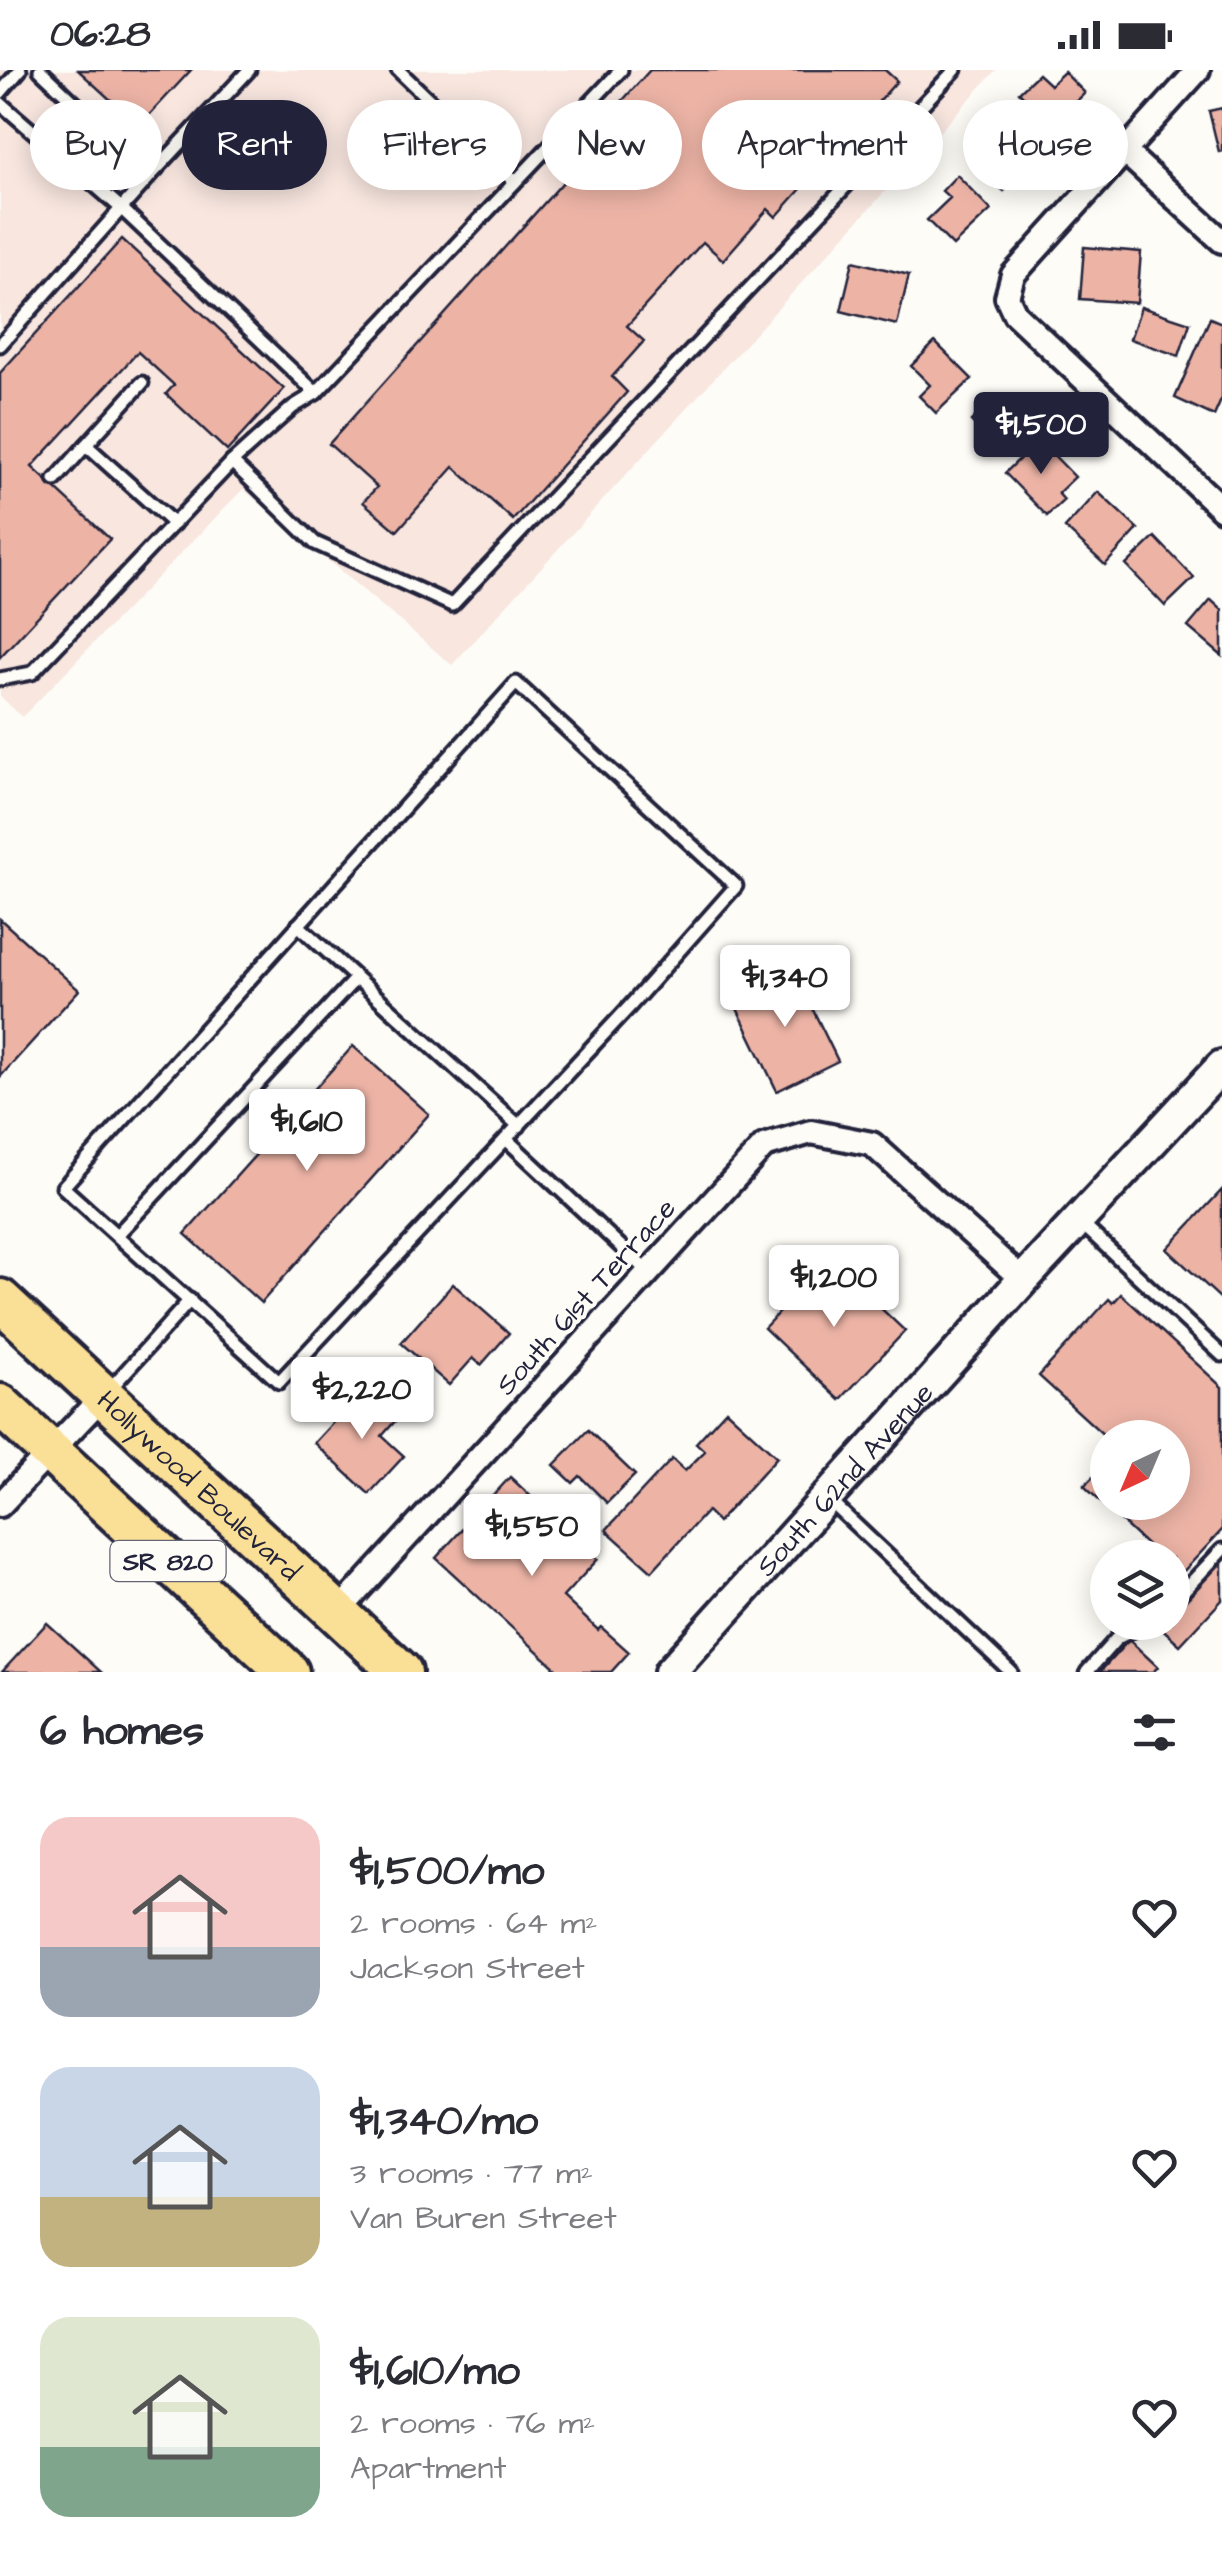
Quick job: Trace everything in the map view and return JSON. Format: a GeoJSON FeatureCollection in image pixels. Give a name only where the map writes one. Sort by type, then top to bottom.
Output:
{"type":"FeatureCollection","features":[{"type":"Feature","properties":{"kind":"highway","name":"Hollywood Boulevard"},"geometry":{"type":"LineString","coordinates":[[0,1300],[401,1672]]}},
{"type":"Feature","properties":{"kind":"highway","name":"SR 820"},"geometry":{"type":"LineString","coordinates":[[0,1406],[288,1672]]}},
{"type":"Feature","properties":{"kind":"street"},"geometry":{"type":"LineString","coordinates":[[1128,148],[1198,70]]}},
{"type":"Feature","properties":{"kind":"street"},"geometry":{"type":"LineString","coordinates":[[1128,156],[1222,241]]}},
{"type":"Feature","properties":{"kind":"street"},"geometry":{"type":"LineString","coordinates":[[1089,190],[1013,274],[1007,297],[1016,314],[1222,509]]}},
{"type":"Feature","properties":{"kind":"street","name":"South 62nd Avenue"},"geometry":{"type":"LineString","coordinates":[[670,1672],[1023,1280],[1222,1066]]}},
{"type":"Feature","properties":{"kind":"street","name":"South 61st Terrace"},"geometry":{"type":"LineString","coordinates":[[337,1612],[764,1146],[811,1132],[872,1144],[1023,1280]]}},
{"type":"Feature","properties":{"kind":"street"},"geometry":{"type":"LineString","coordinates":[[0,1506],[103,1396]]}},
{"type":"Feature","properties":{"kind":"lane"},"geometry":{"type":"LineString","coordinates":[[0,93],[20,70]]}},
{"type":"Feature","properties":{"kind":"lane"},"geometry":{"type":"LineString","coordinates":[[40,70],[72,100]]}},
{"type":"Feature","properties":{"kind":"lane"},"geometry":{"type":"LineString","coordinates":[[162,163],[249,70]]}},
{"type":"Feature","properties":{"kind":"lane"},"geometry":{"type":"LineString","coordinates":[[398,70],[429,100]]}},
{"type":"Feature","properties":{"kind":"lane"},"geometry":{"type":"LineString","coordinates":[[522,175],[621,70]]}},
{"type":"Feature","properties":{"kind":"lane"},"geometry":{"type":"LineString","coordinates":[[232,462],[315,543],[452,605],[955,70]]}},
{"type":"Feature","properties":{"kind":"lane"},"geometry":{"type":"LineString","coordinates":[[0,102],[121,208],[316,392]]}},
{"type":"Feature","properties":{"kind":"lane"},"geometry":{"type":"LineString","coordinates":[[0,346],[137,190]]}},
{"type":"Feature","properties":{"kind":"lane"},"geometry":{"type":"LineString","coordinates":[[0,679],[32,673],[232,462],[316,392],[507,190]]}},
{"type":"Feature","properties":{"kind":"lane"},"geometry":{"type":"LineString","coordinates":[[55,480],[142,382]]}},
{"type":"Feature","properties":{"kind":"lane"},"geometry":{"type":"LineString","coordinates":[[86,445],[174,524]]}},
{"type":"Feature","properties":{"kind":"lane"},"geometry":{"type":"LineString","coordinates":[[516,683],[736,886],[518,1126],[278,1382],[64,1187],[516,683]]}},
{"type":"Feature","properties":{"kind":"lane"},"geometry":{"type":"LineString","coordinates":[[298,926],[518,1126]]}},
{"type":"Feature","properties":{"kind":"lane"},"geometry":{"type":"LineString","coordinates":[[117,1235],[356,978]]}},
{"type":"Feature","properties":{"kind":"lane"},"geometry":{"type":"LineString","coordinates":[[506,1140],[648,1272]]}},
{"type":"Feature","properties":{"kind":"lane"},"geometry":{"type":"LineString","coordinates":[[1078,1220],[1222,1356]]}},
{"type":"Feature","properties":{"kind":"lane"},"geometry":{"type":"LineString","coordinates":[[103,1396],[190,1300]]}},
{"type":"Feature","properties":{"kind":"lane"},"geometry":{"type":"LineString","coordinates":[[826,1498],[1011,1672]]}},
{"type":"Feature","properties":{"kind":"lane"},"geometry":{"type":"LineString","coordinates":[[1190,1583],[1222,1550]]}},
{"type":"Feature","properties":{"kind":"lane"},"geometry":{"type":"LineString","coordinates":[[1087,1672],[1116,1640]]}},
{"type":"Feature","properties":{"kind":"shaded area"},"geometry":{"type":"Polygon","coordinates":[[[0,70],[996,70],[969,100],[963,100],[963,106],[943,128],[943,100],[702,100],[702,190],[886,190],[452,665],[243,489],[22,717],[0,696],[0,70]]]}},
{"type":"Feature","properties":{"kind":"building"},"geometry":{"type":"Polygon","coordinates":[[[78,70],[191,70],[162,101],[111,100],[78,70]]]}},
{"type":"Feature","properties":{"kind":"building"},"geometry":{"type":"Polygon","coordinates":[[[650,70],[885,70],[897,81],[880,100],[702,100],[702,190],[800,190],[776,217],[768,209],[723,260],[703,242],[627,326],[644,341],[612,377],[627,392],[513,520],[454,467],[397,531],[363,502],[377,487],[329,444],[556,190],[682,190],[682,100],[623,100],[650,70]]]}},
{"type":"Feature","properties":{"kind":"building"},"geometry":{"type":"Polygon","coordinates":[[[1064,72],[1085,93],[1078,100],[1027,100],[1019,92],[1038,74],[1050,85],[1064,72]]]}},
{"type":"Feature","properties":{"kind":"building"},"geometry":{"type":"Polygon","coordinates":[[[1222,108],[1222,151],[1219,152],[1209,111],[1222,108]]]}},
{"type":"Feature","properties":{"kind":"building"},"geometry":{"type":"Polygon","coordinates":[[[957,175],[963,181],[963,190],[972,190],[991,210],[953,246],[927,220],[950,198],[943,190],[957,175]]]}},
{"type":"Feature","properties":{"kind":"building"},"geometry":{"type":"Polygon","coordinates":[[[122,239],[284,389],[227,451],[166,394],[174,385],[138,352],[32,467],[110,539],[0,657],[0,373],[122,239]]]}},
{"type":"Feature","properties":{"kind":"building"},"geometry":{"type":"Polygon","coordinates":[[[1084,247],[1141,252],[1137,303],[1080,299],[1084,247]]]}},
{"type":"Feature","properties":{"kind":"building"},"geometry":{"type":"Polygon","coordinates":[[[853,261],[909,275],[897,325],[841,311],[853,261]]]}},
{"type":"Feature","properties":{"kind":"building"},"geometry":{"type":"Polygon","coordinates":[[[1141,307],[1190,323],[1179,356],[1130,339],[1141,307]]]}},
{"type":"Feature","properties":{"kind":"building"},"geometry":{"type":"Polygon","coordinates":[[[1210,318],[1222,323],[1222,398],[1214,416],[1175,398],[1210,318]]]}},
{"type":"Feature","properties":{"kind":"building"},"geometry":{"type":"Polygon","coordinates":[[[935,342],[972,379],[936,413],[919,396],[930,385],[911,366],[935,342]]]}},
{"type":"Feature","properties":{"kind":"building"},"geometry":{"type":"Polygon","coordinates":[[[997,397],[1022,423],[997,448],[971,421],[997,397]]]}},
{"type":"Feature","properties":{"kind":"building"},"geometry":{"type":"Polygon","coordinates":[[[1039,440],[1075,477],[1058,493],[1064,500],[1047,516],[1005,473],[1039,440]]]}},
{"type":"Feature","properties":{"kind":"building"},"geometry":{"type":"Polygon","coordinates":[[[1098,492],[1138,529],[1105,565],[1065,528],[1098,492]]]}},
{"type":"Feature","properties":{"kind":"building"},"geometry":{"type":"Polygon","coordinates":[[[1155,537],[1194,578],[1165,606],[1126,565],[1155,537]]]}},
{"type":"Feature","properties":{"kind":"building"},"geometry":{"type":"Polygon","coordinates":[[[1211,600],[1222,610],[1222,656],[1188,627],[1211,600]]]}},
{"type":"Feature","properties":{"kind":"building"},"geometry":{"type":"Polygon","coordinates":[[[0,919],[79,990],[0,1077],[0,919]]]}},
{"type":"Feature","properties":{"kind":"building"},"geometry":{"type":"Polygon","coordinates":[[[793,969],[838,1061],[777,1091],[732,998],[793,969]]]}},
{"type":"Feature","properties":{"kind":"building"},"geometry":{"type":"Polygon","coordinates":[[[353,1046],[429,1114],[261,1303],[185,1234],[353,1046]]]}},
{"type":"Feature","properties":{"kind":"building"},"geometry":{"type":"Polygon","coordinates":[[[1222,1190],[1222,1300],[1167,1249],[1222,1190]]]}},
{"type":"Feature","properties":{"kind":"building"},"geometry":{"type":"Polygon","coordinates":[[[829,1259],[905,1331],[840,1400],[764,1328],[829,1259]]]}},
{"type":"Feature","properties":{"kind":"building"},"geometry":{"type":"Polygon","coordinates":[[[453,1284],[509,1333],[481,1365],[473,1358],[449,1385],[401,1343],[453,1284]]]}},
{"type":"Feature","properties":{"kind":"building"},"geometry":{"type":"Polygon","coordinates":[[[1121,1294],[1222,1387],[1222,1530],[1190,1564],[1190,1540],[1141,1540],[1120,1520],[1190,1520],[1190,1420],[1090,1423],[1039,1376],[1109,1299],[1113,1303],[1121,1294]]]}},
{"type":"Feature","properties":{"kind":"building"},"geometry":{"type":"Polygon","coordinates":[[[363,1390],[396,1420],[382,1436],[404,1456],[369,1494],[314,1443],[363,1390]]]}},
{"type":"Feature","properties":{"kind":"building"},"geometry":{"type":"Polygon","coordinates":[[[726,1410],[777,1457],[718,1522],[707,1511],[652,1571],[606,1530],[672,1459],[685,1471],[705,1451],[696,1443],[726,1410]]]}},
{"type":"Feature","properties":{"kind":"building"},"geometry":{"type":"Polygon","coordinates":[[[588,1430],[635,1475],[607,1503],[580,1476],[573,1483],[554,1465],[588,1430]]]}},
{"type":"Feature","properties":{"kind":"building"},"geometry":{"type":"Polygon","coordinates":[[[510,1477],[598,1559],[563,1597],[629,1652],[611,1672],[560,1672],[436,1558],[510,1477]]]}},
{"type":"Feature","properties":{"kind":"building"},"geometry":{"type":"Polygon","coordinates":[[[1222,1552],[1222,1600],[1190,1634],[1190,1586],[1222,1552]]]}},
{"type":"Feature","properties":{"kind":"building"},"geometry":{"type":"Polygon","coordinates":[[[47,1623],[101,1672],[2,1672],[47,1623]]]}},
{"type":"Feature","properties":{"kind":"building"},"geometry":{"type":"Polygon","coordinates":[[[1129,1640],[1158,1667],[1153,1672],[1100,1672],[1129,1640]]]}}]}
